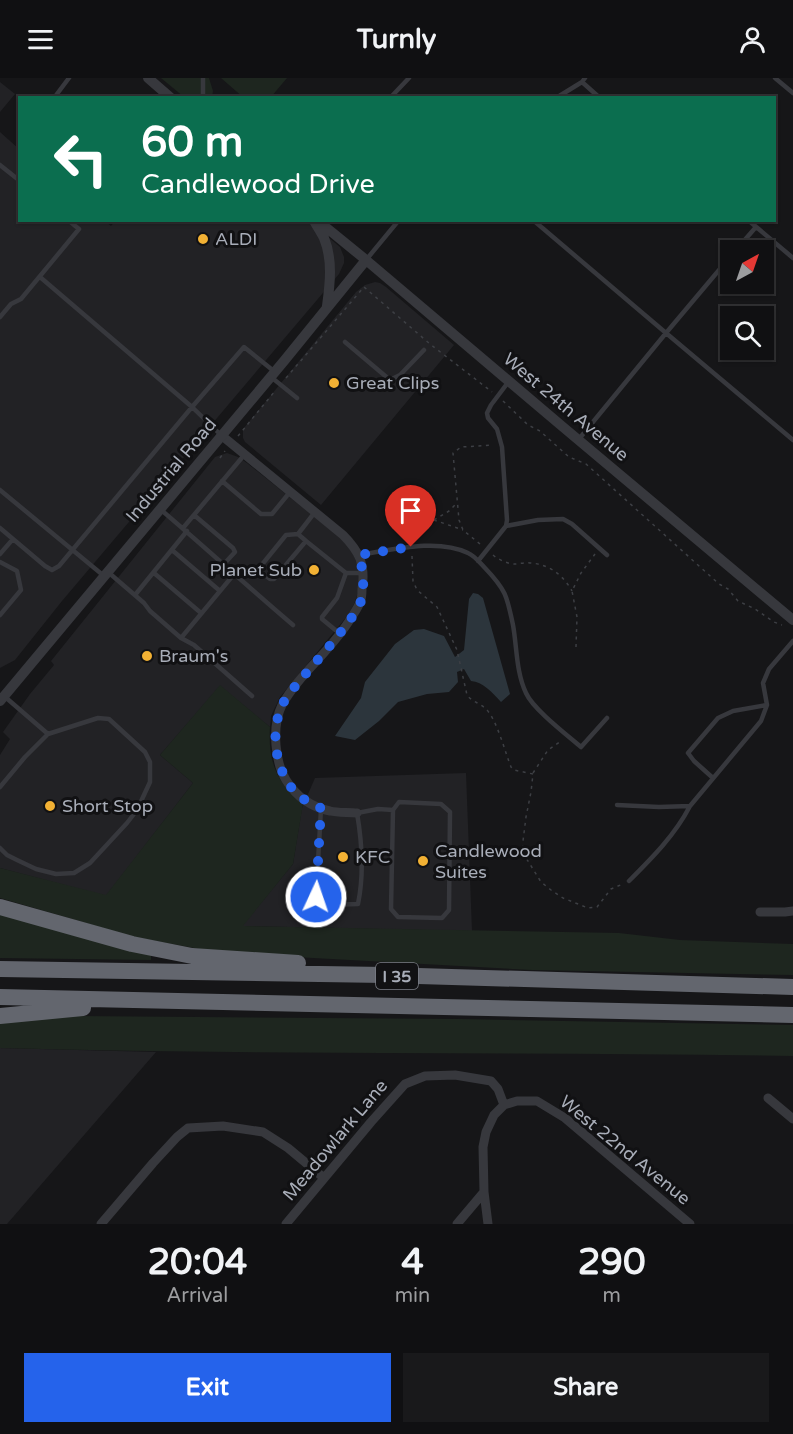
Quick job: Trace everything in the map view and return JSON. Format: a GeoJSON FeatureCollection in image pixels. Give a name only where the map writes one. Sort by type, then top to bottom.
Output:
{"type":"FeatureCollection","features":[{"type":"Feature","properties":{"kind":"highway"},"geometry":{"type":"LineString","coordinates":[[0,907],[132,944],[192,956],[345,967],[385,975]]}},
{"type":"Feature","properties":{"kind":"highway","name":"I 35"},"geometry":{"type":"LineString","coordinates":[[0,969],[385,975],[793,987]]}},
{"type":"Feature","properties":{"kind":"highway","name":"I 35"},"geometry":{"type":"LineString","coordinates":[[0,997],[793,1015]]}},
{"type":"Feature","properties":{"kind":"highway"},"geometry":{"type":"LineString","coordinates":[[0,1016],[94,1007],[128,1000]]}},
{"type":"Feature","properties":{"kind":"street"},"geometry":{"type":"LineString","coordinates":[[148,78],[169,96]]}},
{"type":"Feature","properties":{"kind":"street"},"geometry":{"type":"LineString","coordinates":[[316,222],[330,260],[327,308]]}},
{"type":"Feature","properties":{"kind":"street","name":"West 24th Avenue"},"geometry":{"type":"LineString","coordinates":[[318,222],[366,260],[793,620]]}},
{"type":"Feature","properties":{"kind":"street","name":"Industrial Road"},"geometry":{"type":"LineString","coordinates":[[1,697],[366,260]]}},
{"type":"Feature","properties":{"kind":"street"},"geometry":{"type":"LineString","coordinates":[[221,435],[343,535],[359,555],[363,573],[360,602],[340,634],[292,690],[281,706],[276,724],[277,756],[282,774],[293,790],[306,802],[321,808],[357,813]]}},
{"type":"Feature","properties":{"kind":"street"},"geometry":{"type":"LineString","coordinates":[[760,912],[793,911]]}},
{"type":"Feature","properties":{"kind":"street","name":"Meadowlark Lane"},"geometry":{"type":"LineString","coordinates":[[285,1224],[405,1084],[425,1076],[455,1076],[491,1081],[498,1089],[504,1105]]}},
{"type":"Feature","properties":{"kind":"street"},"geometry":{"type":"LineString","coordinates":[[768,1098],[793,1119]]}},
{"type":"Feature","properties":{"kind":"street","name":"West 22nd Avenue"},"geometry":{"type":"LineString","coordinates":[[504,1105],[517,1101],[537,1101],[565,1118],[690,1224]]}},
{"type":"Feature","properties":{"kind":"street"},"geometry":{"type":"LineString","coordinates":[[488,1224],[484,1192],[483,1147],[486,1132],[494,1115],[504,1105]]}},
{"type":"Feature","properties":{"kind":"street"},"geometry":{"type":"LineString","coordinates":[[101,1224],[153,1162],[188,1128],[223,1126],[263,1132],[288,1148],[324,1178]]}},
{"type":"Feature","properties":{"kind":"street"},"geometry":{"type":"LineString","coordinates":[[457,1224],[484,1192]]}},
{"type":"Feature","properties":{"kind":"lane"},"geometry":{"type":"LineString","coordinates":[[56,96],[69,78]]}},
{"type":"Feature","properties":{"kind":"lane"},"geometry":{"type":"LineString","coordinates":[[203,78],[203,96]]}},
{"type":"Feature","properties":{"kind":"lane"},"geometry":{"type":"LineString","coordinates":[[392,96],[409,78]]}},
{"type":"Feature","properties":{"kind":"lane"},"geometry":{"type":"LineString","coordinates":[[775,78],[793,93]]}},
{"type":"Feature","properties":{"kind":"lane"},"geometry":{"type":"LineString","coordinates":[[559,96],[583,80],[598,96]]}},
{"type":"Feature","properties":{"kind":"lane"},"geometry":{"type":"LineString","coordinates":[[0,165],[18,179]]}},
{"type":"Feature","properties":{"kind":"lane"},"geometry":{"type":"LineString","coordinates":[[0,317],[11,304],[21,299],[79,229],[70,222]]}},
{"type":"Feature","properties":{"kind":"lane"},"geometry":{"type":"LineString","coordinates":[[366,260],[397,222]]}},
{"type":"Feature","properties":{"kind":"lane"},"geometry":{"type":"LineString","coordinates":[[535,222],[793,440]]}},
{"type":"Feature","properties":{"kind":"lane"},"geometry":{"type":"LineString","coordinates":[[750,222],[793,258]]}},
{"type":"Feature","properties":{"kind":"lane"},"geometry":{"type":"LineString","coordinates":[[745,240],[756,227]]}},
{"type":"Feature","properties":{"kind":"lane"},"geometry":{"type":"LineString","coordinates":[[578,440],[720,269]]}},
{"type":"Feature","properties":{"kind":"lane"},"geometry":{"type":"LineString","coordinates":[[40,277],[192,407],[221,435]]}},
{"type":"Feature","properties":{"kind":"lane"},"geometry":{"type":"LineString","coordinates":[[345,342],[390,380],[400,375],[424,350]]}},
{"type":"Feature","properties":{"kind":"lane"},"geometry":{"type":"LineString","coordinates":[[0,528],[45,566],[52,570],[59,566],[244,347],[297,398]]}},
{"type":"Feature","properties":{"kind":"lane"},"geometry":{"type":"LineString","coordinates":[[478,561],[506,526],[501,444],[497,429],[488,418],[487,412],[509,381]]}},
{"type":"Feature","properties":{"kind":"lane"},"geometry":{"type":"LineString","coordinates":[[135,595],[172,550],[194,515],[245,454]]}},
{"type":"Feature","properties":{"kind":"lane"},"geometry":{"type":"LineString","coordinates":[[222,482],[261,514],[272,514],[291,492]]}},
{"type":"Feature","properties":{"kind":"lane"},"geometry":{"type":"LineString","coordinates":[[0,490],[73,550],[135,595],[181,638],[194,645],[252,696]]}},
{"type":"Feature","properties":{"kind":"lane"},"geometry":{"type":"LineString","coordinates":[[160,509],[293,625]]}},
{"type":"Feature","properties":{"kind":"lane"},"geometry":{"type":"LineString","coordinates":[[298,534],[315,512]]}},
{"type":"Feature","properties":{"kind":"lane"},"geometry":{"type":"LineString","coordinates":[[194,515],[233,548],[235,552],[225,564]]}},
{"type":"Feature","properties":{"kind":"lane"},"geometry":{"type":"LineString","coordinates":[[506,526],[538,520],[563,519],[572,524],[607,555]]}},
{"type":"Feature","properties":{"kind":"lane"},"geometry":{"type":"LineString","coordinates":[[306,541],[274,579],[270,579],[261,572],[260,567],[286,535],[298,534],[346,573],[363,573]]}},
{"type":"Feature","properties":{"kind":"lane"},"geometry":{"type":"LineString","coordinates":[[0,554],[13,539]]}},
{"type":"Feature","properties":{"kind":"lane"},"geometry":{"type":"LineString","coordinates":[[359,555],[411,547],[437,546],[469,554],[499,582],[506,595],[525,692],[532,703],[581,747],[606,717]]}},
{"type":"Feature","properties":{"kind":"lane"},"geometry":{"type":"LineString","coordinates":[[172,550],[220,591]]}},
{"type":"Feature","properties":{"kind":"lane"},"geometry":{"type":"LineString","coordinates":[[0,562],[17,572],[21,590],[0,615]]}},
{"type":"Feature","properties":{"kind":"lane"},"geometry":{"type":"LineString","coordinates":[[154,573],[201,613]]}},
{"type":"Feature","properties":{"kind":"lane"},"geometry":{"type":"LineString","coordinates":[[181,638],[235,573]]}},
{"type":"Feature","properties":{"kind":"lane"},"geometry":{"type":"LineString","coordinates":[[340,634],[322,617],[337,598],[346,573]]}},
{"type":"Feature","properties":{"kind":"lane"},"geometry":{"type":"LineString","coordinates":[[629,881],[661,849],[690,806],[761,721],[767,705],[763,683],[769,669],[793,641]]}},
{"type":"Feature","properties":{"kind":"lane"},"geometry":{"type":"LineString","coordinates":[[1,697],[48,734]]}},
{"type":"Feature","properties":{"kind":"lane"},"geometry":{"type":"LineString","coordinates":[[713,778],[688,753],[718,718],[733,711],[767,705]]}},
{"type":"Feature","properties":{"kind":"lane"},"geometry":{"type":"LineString","coordinates":[[0,787],[25,756],[48,734],[98,718],[109,719],[145,752],[150,762],[150,782],[127,823],[90,863],[74,873],[56,874],[36,869],[7,855],[0,848]]}},
{"type":"Feature","properties":{"kind":"lane"},"geometry":{"type":"LineString","coordinates":[[399,801],[441,804],[450,812],[448,910],[442,918],[398,917],[391,909],[393,810],[399,801]]}},
{"type":"Feature","properties":{"kind":"lane"},"geometry":{"type":"LineString","coordinates":[[617,806],[690,806]]}},
{"type":"Feature","properties":{"kind":"lane"},"geometry":{"type":"LineString","coordinates":[[321,808],[316,897],[326,905],[358,904],[361,888],[360,831],[357,813],[378,809],[393,810]]}},
{"type":"Feature","properties":{"kind":"path"},"geometry":{"type":"LineString","coordinates":[[463,530],[459,520],[453,453],[461,447],[501,444]]}},
{"type":"Feature","properties":{"kind":"path"},"geometry":{"type":"LineString","coordinates":[[458,503],[434,520],[405,522],[411,529],[413,581],[417,590],[437,607],[457,650],[467,695],[486,709],[494,721],[511,767],[514,770],[533,774]]}},
{"type":"Feature","properties":{"kind":"path"},"geometry":{"type":"LineString","coordinates":[[434,520],[463,530],[498,559],[513,564],[527,562],[542,565],[555,571],[566,580],[572,591],[577,617],[576,647]]}},
{"type":"Feature","properties":{"kind":"path"},"geometry":{"type":"LineString","coordinates":[[411,529],[418,522]]}},
{"type":"Feature","properties":{"kind":"path"},"geometry":{"type":"LineString","coordinates":[[572,591],[581,573],[599,548]]}},
{"type":"Feature","properties":{"kind":"path"},"geometry":{"type":"LineString","coordinates":[[569,737],[548,750],[533,774],[523,841],[524,853],[542,882],[563,898],[588,908],[597,907],[611,889],[629,881]]}},
{"type":"Feature","properties":{"kind":"shaded area"},"geometry":{"type":"Polygon","coordinates":[[[161,78],[209,78],[212,96],[183,96],[161,78]]]}},
{"type":"Feature","properties":{"kind":"shaded area"},"geometry":{"type":"Polygon","coordinates":[[[221,78],[287,78],[272,96],[242,96],[221,78]]]}},
{"type":"Feature","properties":{"kind":"shaded area"},"geometry":{"type":"Polygon","coordinates":[[[0,82],[15,94],[0,112],[0,82]]]}},
{"type":"Feature","properties":{"kind":"shaded area"},"geometry":{"type":"Polygon","coordinates":[[[0,132],[18,148],[18,222],[106,222],[111,226],[114,222],[310,222],[340,247],[344,263],[339,274],[62,601],[15,660],[0,668],[0,132]]]}},
{"type":"Feature","properties":{"kind":"shaded area"},"geometry":{"type":"Polygon","coordinates":[[[375,282],[386,287],[454,345],[321,505],[245,442],[243,429],[356,292],[365,285],[375,282]]]}},
{"type":"Feature","properties":{"kind":"shaded area"},"geometry":{"type":"Polygon","coordinates":[[[227,453],[247,463],[342,539],[351,550],[360,577],[359,590],[348,615],[280,697],[271,716],[270,727],[220,686],[160,755],[193,783],[106,896],[0,868],[0,755],[10,739],[3,732],[54,665],[51,661],[215,457],[227,453]]]}},
{"type":"Feature","properties":{"kind":"shaded area"},"geometry":{"type":"Polygon","coordinates":[[[473,593],[483,598],[510,694],[501,702],[483,685],[471,681],[464,669],[457,672],[458,682],[449,692],[427,694],[398,702],[355,740],[335,736],[361,698],[365,682],[395,644],[414,630],[424,629],[444,636],[455,657],[464,650],[469,599],[473,593]]]}},
{"type":"Feature","properties":{"kind":"shaded area"},"geometry":{"type":"Polygon","coordinates":[[[220,685],[270,727],[272,761],[286,788],[303,804],[293,864],[243,926],[619,933],[680,940],[793,944],[793,975],[532,970],[222,953],[134,937],[0,898],[0,868],[106,895],[193,783],[160,755],[220,685]]]}},
{"type":"Feature","properties":{"kind":"shaded area"},"geometry":{"type":"Polygon","coordinates":[[[466,773],[472,931],[242,926],[293,864],[302,808],[315,778],[466,773]]]}},
{"type":"Feature","properties":{"kind":"shaded area"},"geometry":{"type":"Polygon","coordinates":[[[0,913],[151,953],[151,960],[0,958],[0,913]]]}},
{"type":"Feature","properties":{"kind":"shaded area"},"geometry":{"type":"Polygon","coordinates":[[[74,1016],[459,1019],[793,1025],[793,1056],[198,1052],[0,1048],[0,1023],[74,1016]]]}},
{"type":"Feature","properties":{"kind":"shaded area"},"geometry":{"type":"Polygon","coordinates":[[[0,1048],[156,1052],[7,1224],[0,1224],[0,1048]]]}},
{"type":"Feature","properties":{"kind":"place","name":"ALDI"},"geometry":{"type":"Point","coordinates":[203,239]}},
{"type":"Feature","properties":{"kind":"place","name":"Great Clips"},"geometry":{"type":"Point","coordinates":[334,383]}},
{"type":"Feature","properties":{"kind":"place","name":"Planet Sub"},"geometry":{"type":"Point","coordinates":[314,570]}},
{"type":"Feature","properties":{"kind":"place","name":"Braum's"},"geometry":{"type":"Point","coordinates":[147,656]}},
{"type":"Feature","properties":{"kind":"place","name":"Short Stop"},"geometry":{"type":"Point","coordinates":[50,806]}},
{"type":"Feature","properties":{"kind":"place","name":"KFC"},"geometry":{"type":"Point","coordinates":[343,857]}},
{"type":"Feature","properties":{"kind":"place","name":"Candlewood Suites"},"geometry":{"type":"Point","coordinates":[423,861]}},
{"type":"Feature","properties":{"kind":"route"},"geometry":{"type":"LineString","coordinates":[[316,897],[321,808],[306,802],[293,790],[282,774],[277,756],[276,724],[281,706],[292,690],[340,634],[360,602],[363,567],[359,555],[411,547]]}}]}
